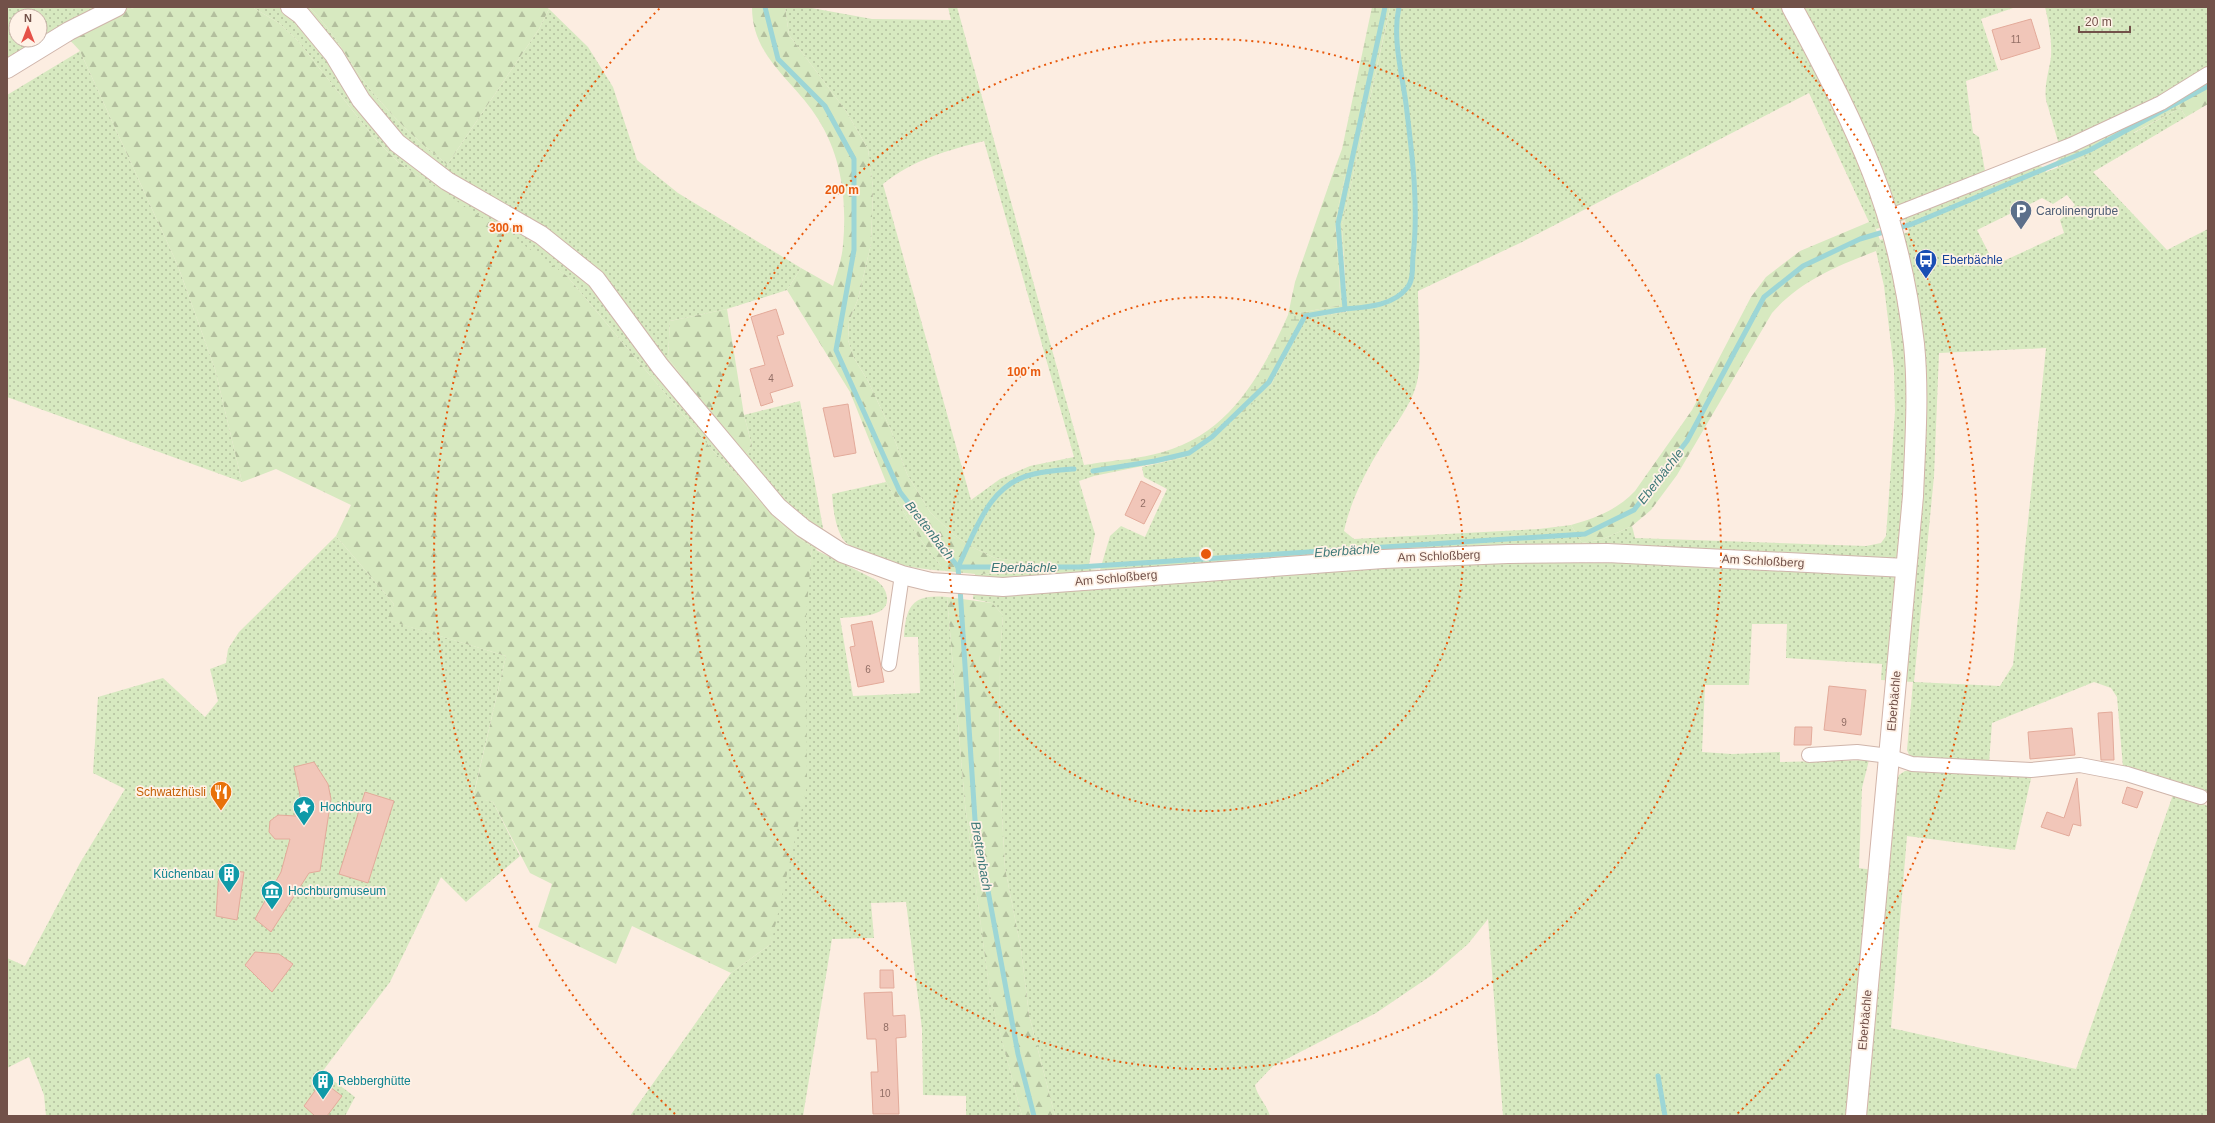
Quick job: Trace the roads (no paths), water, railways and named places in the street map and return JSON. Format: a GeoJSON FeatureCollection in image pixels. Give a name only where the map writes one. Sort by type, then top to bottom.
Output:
{"type":"FeatureCollection","features":[{"type":"Feature","properties":{"kind":"main road","name":"Eberbächle"},"geometry":{"type":"LineString","coordinates":[[1792,7],[1839,98],[1872,170],[1891,226],[1904,276],[1910,316],[1916,384],[1915,445],[1906,568],[1856,1116]]}},
{"type":"Feature","properties":{"kind":"street"},"geometry":{"type":"LineString","coordinates":[[7,69],[69,31],[117,7]]}},
{"type":"Feature","properties":{"kind":"street","name":"Am Schloßberg"},"geometry":{"type":"LineString","coordinates":[[290,7],[301,15],[334,55],[361,100],[397,143],[448,181],[541,235],[596,279],[660,366],[778,507],[803,528],[842,552],[902,575],[932,582],[1003,587],[1384,558],[1508,554],[1607,553],[1906,568]]}},
{"type":"Feature","properties":{"kind":"street"},"geometry":{"type":"LineString","coordinates":[[1891,226],[2161,103],[2208,74]]}},
{"type":"Feature","properties":{"kind":"street"},"geometry":{"type":"LineString","coordinates":[[889,664],[902,575]]}},
{"type":"Feature","properties":{"kind":"street"},"geometry":{"type":"LineString","coordinates":[[1809,755],[1857,752],[1889,756],[1912,764],[2031,770],[2080,765],[2099,767],[2201,797]]}},
{"type":"Feature","properties":{"kind":"waterway","name":"Brettenbach"},"geometry":{"type":"LineString","coordinates":[[765,7],[778,59],[825,106],[854,159],[854,250],[836,350],[900,492],[958,567],[959,580]]}},
{"type":"Feature","properties":{"kind":"waterway"},"geometry":{"type":"LineString","coordinates":[[1093,471],[1155,461],[1189,453],[1212,437],[1269,382],[1305,316],[1345,309],[1338,224],[1385,7]]}},
{"type":"Feature","properties":{"kind":"waterway"},"geometry":{"type":"LineString","coordinates":[[1345,309],[1379,304],[1394,299],[1407,288],[1412,277],[1415,237],[1415,199],[1406,104],[1397,43],[1397,19],[1399,7]]}},
{"type":"Feature","properties":{"kind":"waterway","name":"Eberbächle"},"geometry":{"type":"LineString","coordinates":[[1895,229],[1912,224],[2090,150],[2208,86]]}},
{"type":"Feature","properties":{"kind":"waterway","name":"Eberbächle"},"geometry":{"type":"LineString","coordinates":[[1074,469],[1034,474],[1019,479],[1006,487],[986,510],[958,567],[1079,567],[1585,534],[1634,510],[1687,441],[1764,297],[1803,266],[1860,239],[1887,231]]}},
{"type":"Feature","properties":{"kind":"waterway","name":"Brettenbach"},"geometry":{"type":"LineString","coordinates":[[960,588],[975,820],[1018,1054],[1034,1116]]}},
{"type":"Feature","properties":{"kind":"waterway"},"geometry":{"type":"LineString","coordinates":[[1658,1076],[1665,1116]]}},
{"type":"Feature","properties":{"kind":"place","name":"Carolinengrube"},"geometry":{"type":"Point","coordinates":[2021,230]}},
{"type":"Feature","properties":{"kind":"place","name":"Eberbächle"},"geometry":{"type":"Point","coordinates":[1926,280]}},
{"type":"Feature","properties":{"kind":"place","name":"Schwatzhüsli"},"geometry":{"type":"Point","coordinates":[221,812]}},
{"type":"Feature","properties":{"kind":"place","name":"Hochburg"},"geometry":{"type":"Point","coordinates":[304,826]}},
{"type":"Feature","properties":{"kind":"place","name":"Küchenbau"},"geometry":{"type":"Point","coordinates":[229,894]}},
{"type":"Feature","properties":{"kind":"place","name":"Hochburgmuseum"},"geometry":{"type":"Point","coordinates":[272,910]}},
{"type":"Feature","properties":{"kind":"place","name":"Rebberghütte"},"geometry":{"type":"Point","coordinates":[323,1100]}}]}
